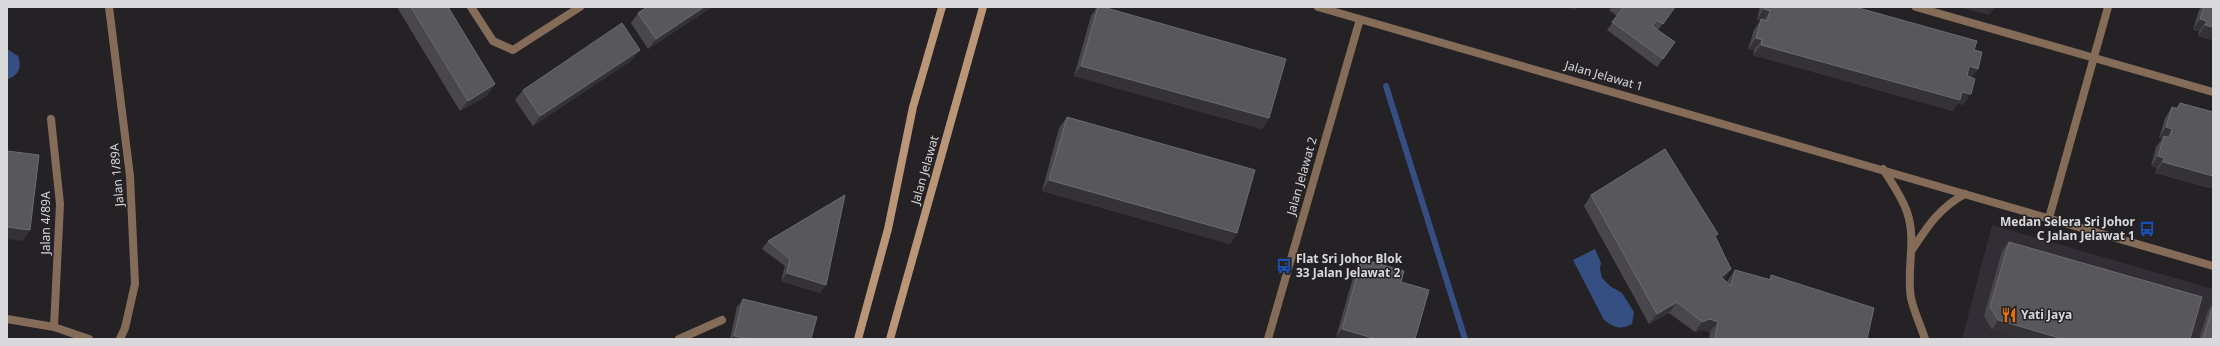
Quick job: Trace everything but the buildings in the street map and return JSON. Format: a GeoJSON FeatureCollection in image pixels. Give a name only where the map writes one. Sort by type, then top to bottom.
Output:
{"type":"FeatureCollection","features":[{"type":"Feature","properties":{"kind":"street","name":"Jalan 1/89A"},"geometry":{"type":"LineString","coordinates":[[109,7],[130,176],[135,284],[125,328],[120,339]]}},
{"type":"Feature","properties":{"kind":"street"},"geometry":{"type":"LineString","coordinates":[[471,7],[493,41],[513,50],[580,7]]}},
{"type":"Feature","properties":{"kind":"street","name":"Jalan Jelawat"},"geometry":{"type":"LineString","coordinates":[[858,339],[888,229],[913,107],[942,7]]}},
{"type":"Feature","properties":{"kind":"street","name":"Jalan Jelawat"},"geometry":{"type":"LineString","coordinates":[[890,339],[983,7]]}},
{"type":"Feature","properties":{"kind":"street","name":"Jalan Jelawat 1"},"geometry":{"type":"LineString","coordinates":[[1318,7],[1883,169],[2213,266]]}},
{"type":"Feature","properties":{"kind":"street"},"geometry":{"type":"LineString","coordinates":[[1916,7],[2213,92]]}},
{"type":"Feature","properties":{"kind":"street"},"geometry":{"type":"LineString","coordinates":[[2050,218],[2108,7]]}},
{"type":"Feature","properties":{"kind":"street","name":"Jalan Jelawat 2"},"geometry":{"type":"LineString","coordinates":[[1268,339],[1360,19]]}},
{"type":"Feature","properties":{"kind":"street","name":"Jalan 4/89A"},"geometry":{"type":"LineString","coordinates":[[51,119],[60,204],[54,327]]}},
{"type":"Feature","properties":{"kind":"street"},"geometry":{"type":"LineString","coordinates":[[1883,169],[1907,213],[1912,250],[1910,273],[1911,298],[1925,339]]}},
{"type":"Feature","properties":{"kind":"street"},"geometry":{"type":"LineString","coordinates":[[1912,250],[1930,222],[1945,206],[1965,194]]}},
{"type":"Feature","properties":{"kind":"street"},"geometry":{"type":"LineString","coordinates":[[7,319],[54,327],[90,339]]}},
{"type":"Feature","properties":{"kind":"street"},"geometry":{"type":"LineString","coordinates":[[679,339],[722,320]]}},
{"type":"Feature","properties":{"kind":"shaded area"},"geometry":{"type":"Polygon","coordinates":[[[1992,225],[2213,289],[2213,339],[1962,339],[1992,225]]]}},
{"type":"Feature","properties":{"kind":"water"},"geometry":{"type":"Polygon","coordinates":[[[7,49],[18,56],[20,64],[17,73],[8,79],[7,49]]]}},
{"type":"Feature","properties":{"kind":"water"},"geometry":{"type":"Polygon","coordinates":[[[1595,249],[1601,263],[1600,269],[1602,278],[1610,286],[1622,293],[1634,312],[1632,324],[1624,327],[1618,327],[1611,325],[1604,320],[1573,260],[1595,249]]]}},
{"type":"Feature","properties":{"kind":"waterway"},"geometry":{"type":"LineString","coordinates":[[1386,86],[1465,339]]}},
{"type":"Feature","properties":{"kind":"place","name":"Medan Selera Sri Johor C Jalan Jelawat 1"},"geometry":{"type":"Point","coordinates":[2147,229]}},
{"type":"Feature","properties":{"kind":"place","name":"Flat Sri Johor Blok 33 Jalan Jelawat 2"},"geometry":{"type":"Point","coordinates":[1284,266]}},
{"type":"Feature","properties":{"kind":"place","name":"Yati Jaya"},"geometry":{"type":"Point","coordinates":[2009,315]}}]}
